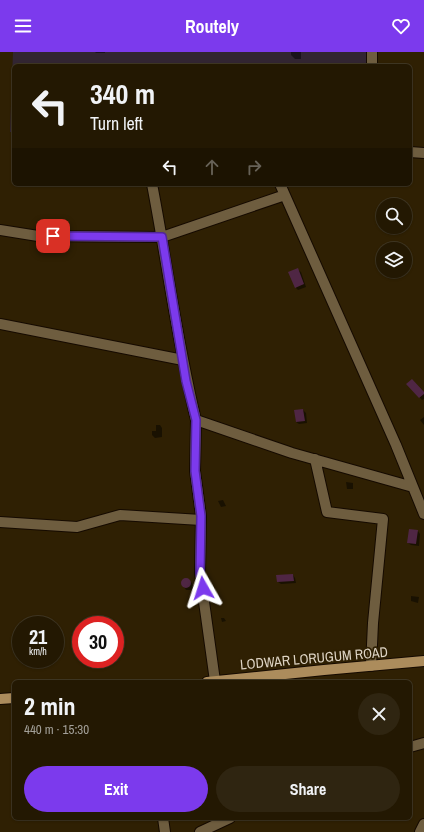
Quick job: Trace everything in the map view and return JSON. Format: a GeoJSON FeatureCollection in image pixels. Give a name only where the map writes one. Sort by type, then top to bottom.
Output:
{"type":"FeatureCollection","features":[{"type":"Feature","properties":{"kind":"main road","name":"LODWAR LORUGUM ROAD"},"geometry":{"type":"LineString","coordinates":[[231,680],[424,662]]}},
{"type":"Feature","properties":{"kind":"main road"},"geometry":{"type":"LineString","coordinates":[[0,699],[12,698]]}},
{"type":"Feature","properties":{"kind":"street"},"geometry":{"type":"LineString","coordinates":[[372,52],[372,64]]}},
{"type":"Feature","properties":{"kind":"street"},"geometry":{"type":"LineString","coordinates":[[412,152],[424,152]]}},
{"type":"Feature","properties":{"kind":"street"},"geometry":{"type":"LineString","coordinates":[[152,186],[186,381],[196,420],[195,471],[200,520],[200,573],[211,680]]}},
{"type":"Feature","properties":{"kind":"street"},"geometry":{"type":"LineString","coordinates":[[281,186],[424,514]]}},
{"type":"Feature","properties":{"kind":"street"},"geometry":{"type":"LineString","coordinates":[[0,230],[38,236],[162,237],[285,195]]}},
{"type":"Feature","properties":{"kind":"street"},"geometry":{"type":"LineString","coordinates":[[0,324],[183,360]]}},
{"type":"Feature","properties":{"kind":"street"},"geometry":{"type":"LineString","coordinates":[[196,420],[292,453],[413,487]]}},
{"type":"Feature","properties":{"kind":"street"},"geometry":{"type":"LineString","coordinates":[[315,459],[327,512],[383,518],[373,623],[371,666]]}},
{"type":"Feature","properties":{"kind":"street"},"geometry":{"type":"LineString","coordinates":[[0,522],[77,527],[120,515],[200,520]]}},
{"type":"Feature","properties":{"kind":"street"},"geometry":{"type":"LineString","coordinates":[[412,746],[424,743]]}},
{"type":"Feature","properties":{"kind":"street"},"geometry":{"type":"LineString","coordinates":[[163,820],[165,832]]}},
{"type":"Feature","properties":{"kind":"street"},"geometry":{"type":"LineString","coordinates":[[200,832],[226,820]]}},
{"type":"Feature","properties":{"kind":"street"},"geometry":{"type":"LineString","coordinates":[[420,832],[424,824]]}},
{"type":"Feature","properties":{"kind":"shaded area"},"geometry":{"type":"Polygon","coordinates":[[[13,52],[371,52],[370,64],[13,64],[13,52]]]}},
{"type":"Feature","properties":{"kind":"shaded area"},"geometry":{"type":"Polygon","coordinates":[[[12,79],[12,132],[10,132],[12,79]]]}},
{"type":"Feature","properties":{"kind":"building"},"geometry":{"type":"Polygon","coordinates":[[[298,268],[304,284],[295,288],[288,272],[298,268]]]}},
{"type":"Feature","properties":{"kind":"building"},"geometry":{"type":"Polygon","coordinates":[[[412,379],[424,392],[424,394],[419,398],[406,384],[412,379]]]}},
{"type":"Feature","properties":{"kind":"building"},"geometry":{"type":"Polygon","coordinates":[[[303,409],[305,421],[296,422],[294,410],[303,409]]]}},
{"type":"Feature","properties":{"kind":"building"},"geometry":{"type":"Polygon","coordinates":[[[409,529],[418,530],[416,544],[407,543],[409,529]]]}},
{"type":"Feature","properties":{"kind":"building"},"geometry":{"type":"Polygon","coordinates":[[[293,574],[294,581],[277,582],[276,575],[293,574]]]}},
{"type":"Feature","properties":{"kind":"building"},"geometry":{"type":"Polygon","coordinates":[[[184,578],[188,578],[190,579],[190,587],[184,588],[181,585],[181,581],[184,578]]]}},
{"type":"Feature","properties":{"kind":"route"},"geometry":{"type":"LineString","coordinates":[[53,236],[162,237],[186,381],[196,420],[195,471],[201,516],[200,573],[203,588]]}}]}
